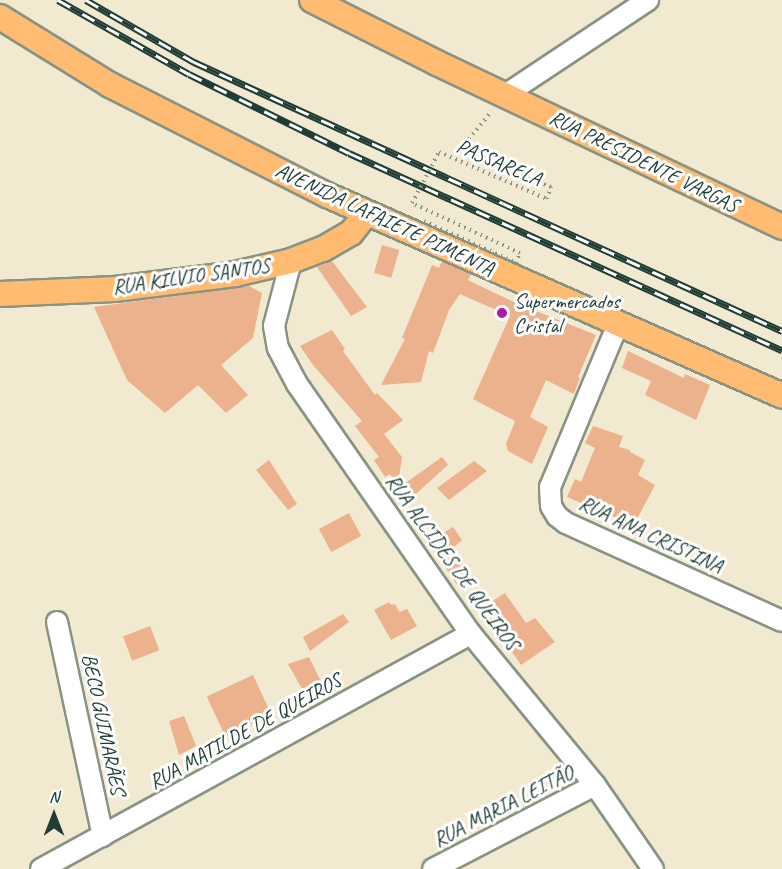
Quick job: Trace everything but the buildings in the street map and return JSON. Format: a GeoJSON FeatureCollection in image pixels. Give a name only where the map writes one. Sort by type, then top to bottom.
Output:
{"type":"FeatureCollection","features":[{"type":"Feature","properties":{"kind":"main road","name":"RUA PRESIDENTE VARGAS"},"geometry":{"type":"LineString","coordinates":[[312,0],[782,227]]}},
{"type":"Feature","properties":{"kind":"main road","name":"AVENIDA LAFAIETE PIMENTA"},"geometry":{"type":"LineString","coordinates":[[0,17],[110,85],[366,214],[782,396]]}},
{"type":"Feature","properties":{"kind":"main road","name":"RUA KILVIO SANTOS"},"geometry":{"type":"LineString","coordinates":[[0,294],[115,289],[235,274],[291,261],[323,249],[351,233],[366,214]]}},
{"type":"Feature","properties":{"kind":"street"},"geometry":{"type":"LineString","coordinates":[[505,95],[648,0]]}},
{"type":"Feature","properties":{"kind":"street","name":"RUA ALCIDES DE QUEIROS"},"geometry":{"type":"LineString","coordinates":[[291,261],[274,326],[278,348],[297,384],[471,634],[595,785],[653,869]]}},
{"type":"Feature","properties":{"kind":"street","name":"RUA ANA CRISTINA"},"geometry":{"type":"LineString","coordinates":[[618,324],[550,488],[551,506],[566,523],[782,621]]}},
{"type":"Feature","properties":{"kind":"street","name":"BECO GUIMARÃES"},"geometry":{"type":"LineString","coordinates":[[57,622],[103,836]]}},
{"type":"Feature","properties":{"kind":"street","name":"RUA MATILDE DE QUEIROS"},"geometry":{"type":"LineString","coordinates":[[42,869],[471,634]]}},
{"type":"Feature","properties":{"kind":"street","name":"RUA MARIA LEITÃO"},"geometry":{"type":"LineString","coordinates":[[434,869],[595,785]]}},
{"type":"Feature","properties":{"kind":"path","name":"PASSARELA"},"geometry":{"type":"LineString","coordinates":[[424,221],[516,263],[520,253],[412,203],[438,152],[547,199],[551,187],[461,148],[505,95]]}},
{"type":"Feature","properties":{"kind":"railway"},"geometry":{"type":"LineString","coordinates":[[58,0],[189,74],[349,153],[782,350]]}},
{"type":"Feature","properties":{"kind":"railway"},"geometry":{"type":"LineString","coordinates":[[86,0],[194,62],[782,331]]}},
{"type":"Feature","properties":{"kind":"place","name":"Supermercados Cristal"},"geometry":{"type":"Point","coordinates":[502,313]}}]}
